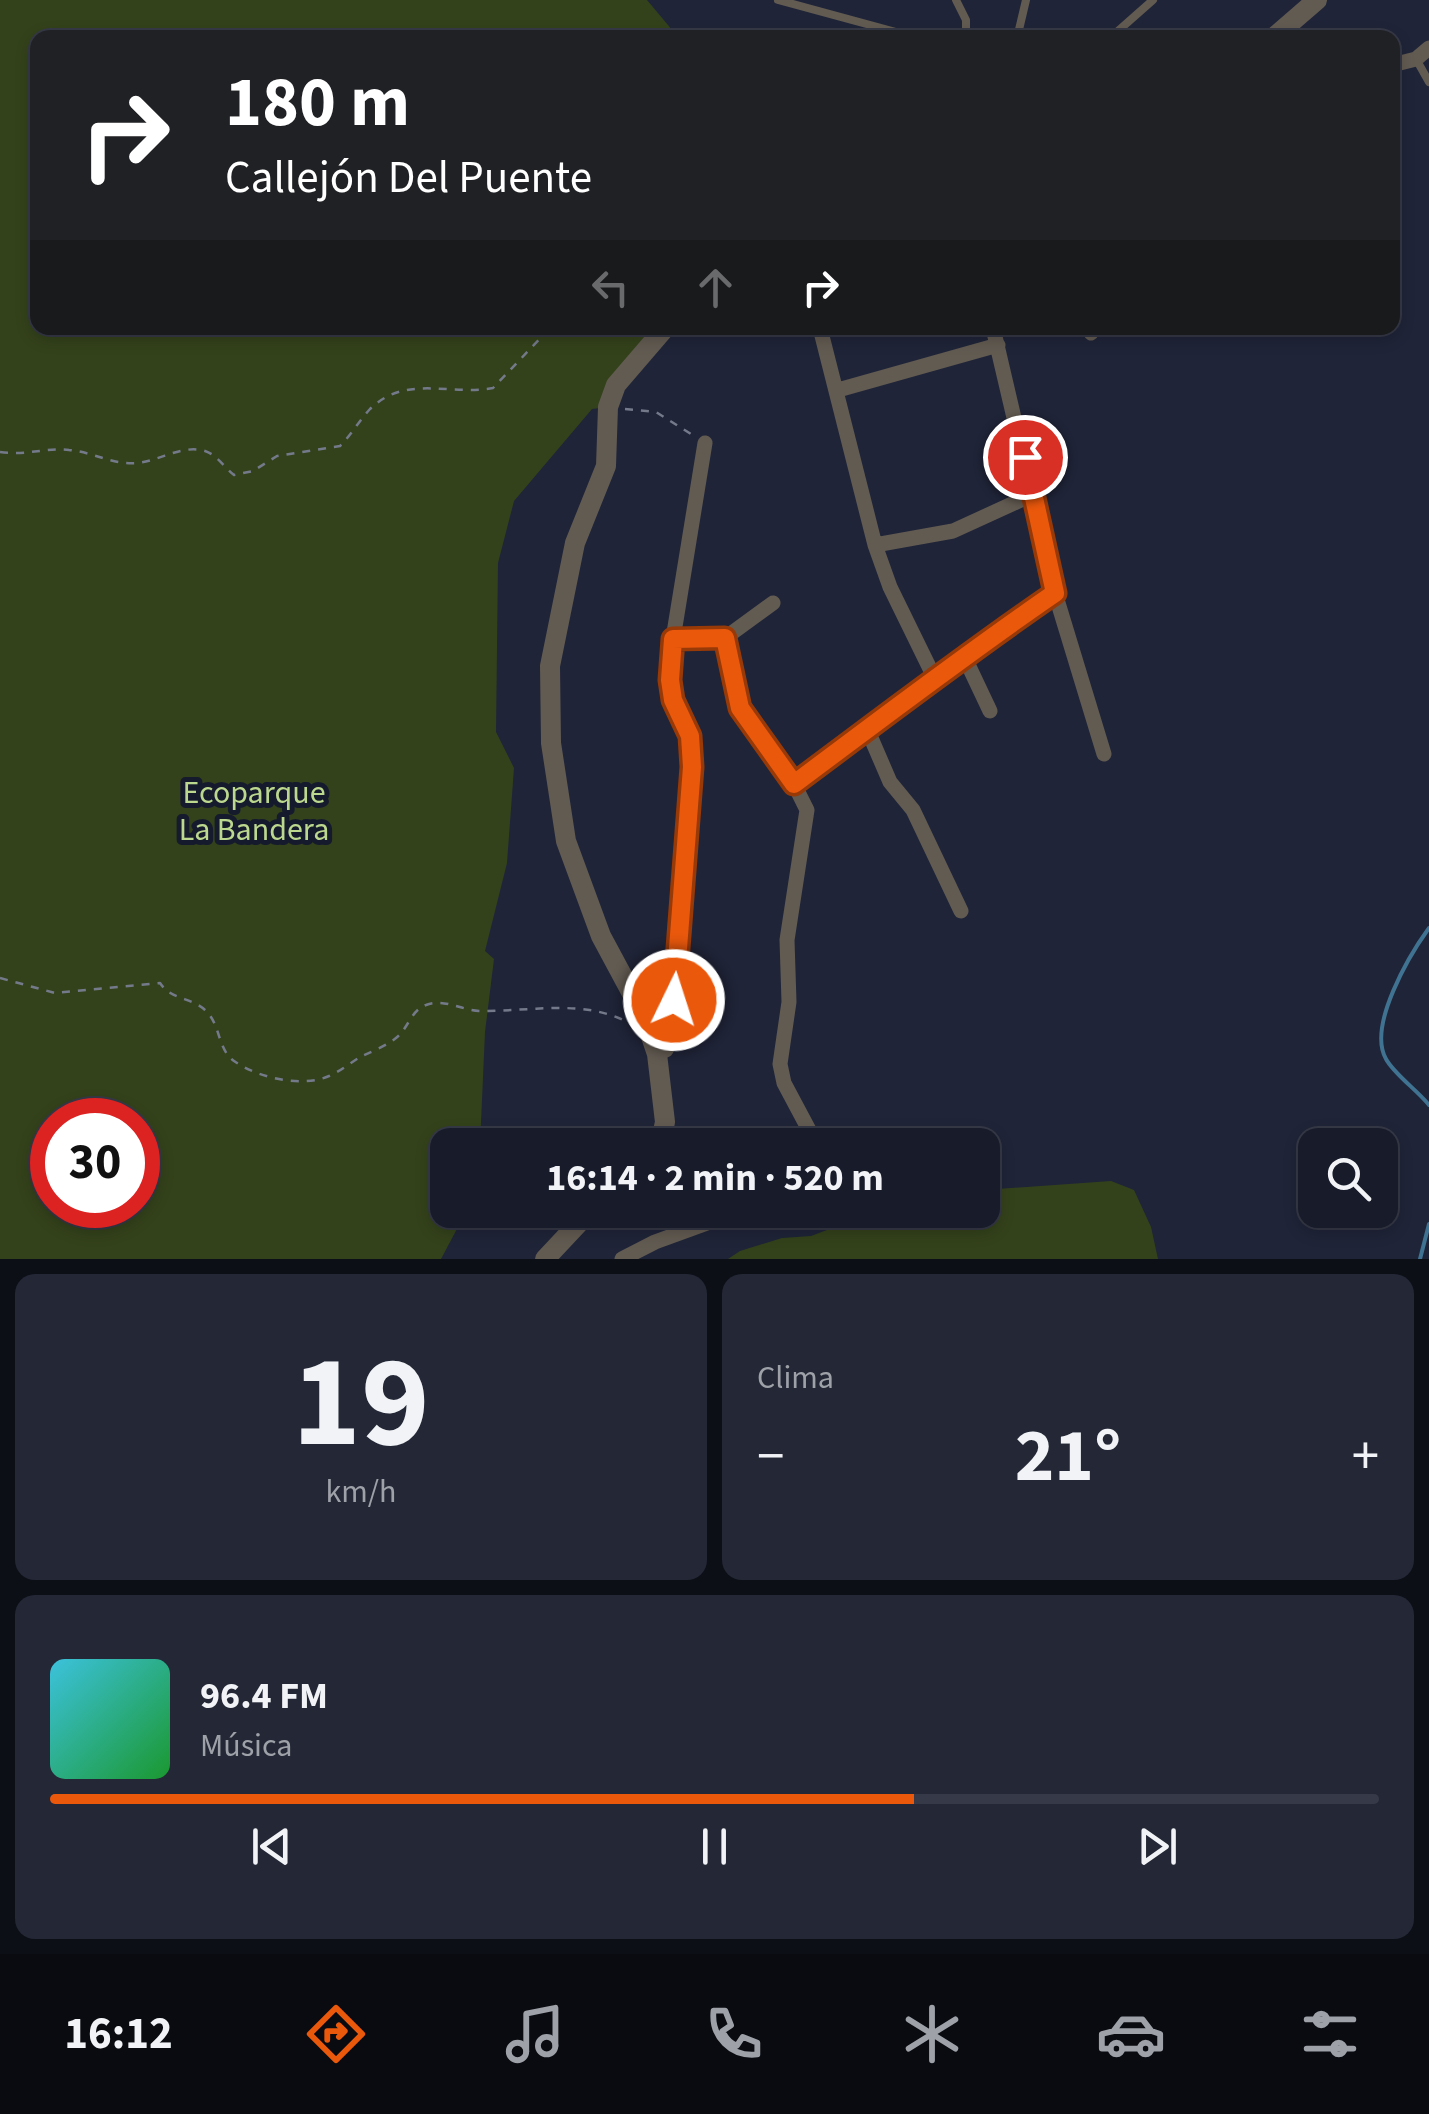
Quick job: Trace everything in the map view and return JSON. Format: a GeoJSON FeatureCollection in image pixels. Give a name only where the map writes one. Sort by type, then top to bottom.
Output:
{"type":"FeatureCollection","features":[{"type":"Feature","properties":{"kind":"street"},"geometry":{"type":"LineString","coordinates":[[1281,30],[1317,0]]}},
{"type":"Feature","properties":{"kind":"street"},"geometry":{"type":"LineString","coordinates":[[1400,64],[1416,59],[1429,48]]}},
{"type":"Feature","properties":{"kind":"street"},"geometry":{"type":"LineString","coordinates":[[659,335],[616,385],[608,407],[606,466],[574,543],[550,666],[551,743],[566,842],[601,936],[644,1016],[658,1054],[664,1128]]}},
{"type":"Feature","properties":{"kind":"street"},"geometry":{"type":"LineString","coordinates":[[822,335],[875,545],[890,587],[935,679]]}},
{"type":"Feature","properties":{"kind":"street"},"geometry":{"type":"LineString","coordinates":[[995,335],[1055,593],[1104,754]]}},
{"type":"Feature","properties":{"kind":"street"},"geometry":{"type":"LineString","coordinates":[[838,390],[998,346]]}},
{"type":"Feature","properties":{"kind":"street"},"geometry":{"type":"LineString","coordinates":[[658,1054],[666,1050],[672,1039],[692,767],[690,736],[672,690],[673,639],[705,443]]}},
{"type":"Feature","properties":{"kind":"street"},"geometry":{"type":"LineString","coordinates":[[875,545],[953,531],[1034,494]]}},
{"type":"Feature","properties":{"kind":"street"},"geometry":{"type":"LineString","coordinates":[[794,784],[1055,593]]}},
{"type":"Feature","properties":{"kind":"street"},"geometry":{"type":"LineString","coordinates":[[673,639],[725,638],[773,602]]}},
{"type":"Feature","properties":{"kind":"street"},"geometry":{"type":"LineString","coordinates":[[725,638],[740,708],[794,784],[807,810],[787,940],[789,1002],[780,1064],[784,1083],[809,1128]]}},
{"type":"Feature","properties":{"kind":"street"},"geometry":{"type":"LineString","coordinates":[[964,656],[990,712]]}},
{"type":"Feature","properties":{"kind":"street"},"geometry":{"type":"LineString","coordinates":[[868,731],[890,782],[913,810],[961,911]]}},
{"type":"Feature","properties":{"kind":"street"},"geometry":{"type":"LineString","coordinates":[[545,1259],[574,1228]]}},
{"type":"Feature","properties":{"kind":"street"},"geometry":{"type":"LineString","coordinates":[[622,1259],[693,1228]]}},
{"type":"Feature","properties":{"kind":"lane"},"geometry":{"type":"LineString","coordinates":[[778,0],[889,30]]}},
{"type":"Feature","properties":{"kind":"lane"},"geometry":{"type":"LineString","coordinates":[[956,0],[966,20],[966,30]]}},
{"type":"Feature","properties":{"kind":"lane"},"geometry":{"type":"LineString","coordinates":[[1019,30],[1026,0]]}},
{"type":"Feature","properties":{"kind":"lane"},"geometry":{"type":"LineString","coordinates":[[1119,30],[1153,0]]}},
{"type":"Feature","properties":{"kind":"lane"},"geometry":{"type":"LineString","coordinates":[[1416,59],[1429,82]]}},
{"type":"Feature","properties":{"kind":"path"},"geometry":{"type":"LineString","coordinates":[[0,452],[24,455],[70,450],[88,452],[103,460],[135,463],[196,449],[216,456],[234,475],[246,475],[277,456],[340,446],[372,407],[396,391],[411,387],[493,388],[543,335]]}},
{"type":"Feature","properties":{"kind":"path"},"geometry":{"type":"LineString","coordinates":[[608,407],[656,412],[705,443]]}},
{"type":"Feature","properties":{"kind":"path"},"geometry":{"type":"LineString","coordinates":[[0,978],[55,993],[160,983],[174,996],[208,1012],[220,1030],[229,1058],[244,1067],[299,1081],[334,1074],[396,1038],[417,1010],[428,1004],[444,1003],[475,1011],[580,1010],[611,1014],[629,1023]]}},
{"type":"Feature","properties":{"kind":"green space","name":"Ecoparque La Bandera"},"geometry":{"type":"Polygon","coordinates":[[[0,0],[647,0],[672,30],[30,30],[30,335],[660,335],[608,407],[592,409],[514,501],[498,563],[496,732],[514,768],[507,863],[485,951],[494,959],[485,1032],[481,1128],[430,1128],[430,1228],[457,1228],[441,1259],[0,1259],[0,0]]]}},
{"type":"Feature","properties":{"kind":"green space"},"geometry":{"type":"Polygon","coordinates":[[[1111,1181],[1134,1190],[1151,1227],[1158,1259],[728,1259],[740,1251],[782,1238],[811,1236],[832,1228],[1000,1228],[1000,1189],[1111,1181]]]}},
{"type":"Feature","properties":{"kind":"waterway"},"geometry":{"type":"LineString","coordinates":[[1429,928],[1393,991],[1382,1028],[1386,1059],[1429,1105]]}},
{"type":"Feature","properties":{"kind":"waterway"},"geometry":{"type":"LineString","coordinates":[[1420,1259],[1429,1224]]}},
{"type":"Feature","properties":{"kind":"route"},"geometry":{"type":"LineString","coordinates":[[674,1000],[692,767],[690,736],[673,700],[670,680],[673,639],[725,638],[740,708],[794,784],[1055,593],[1025,457]]}}]}
